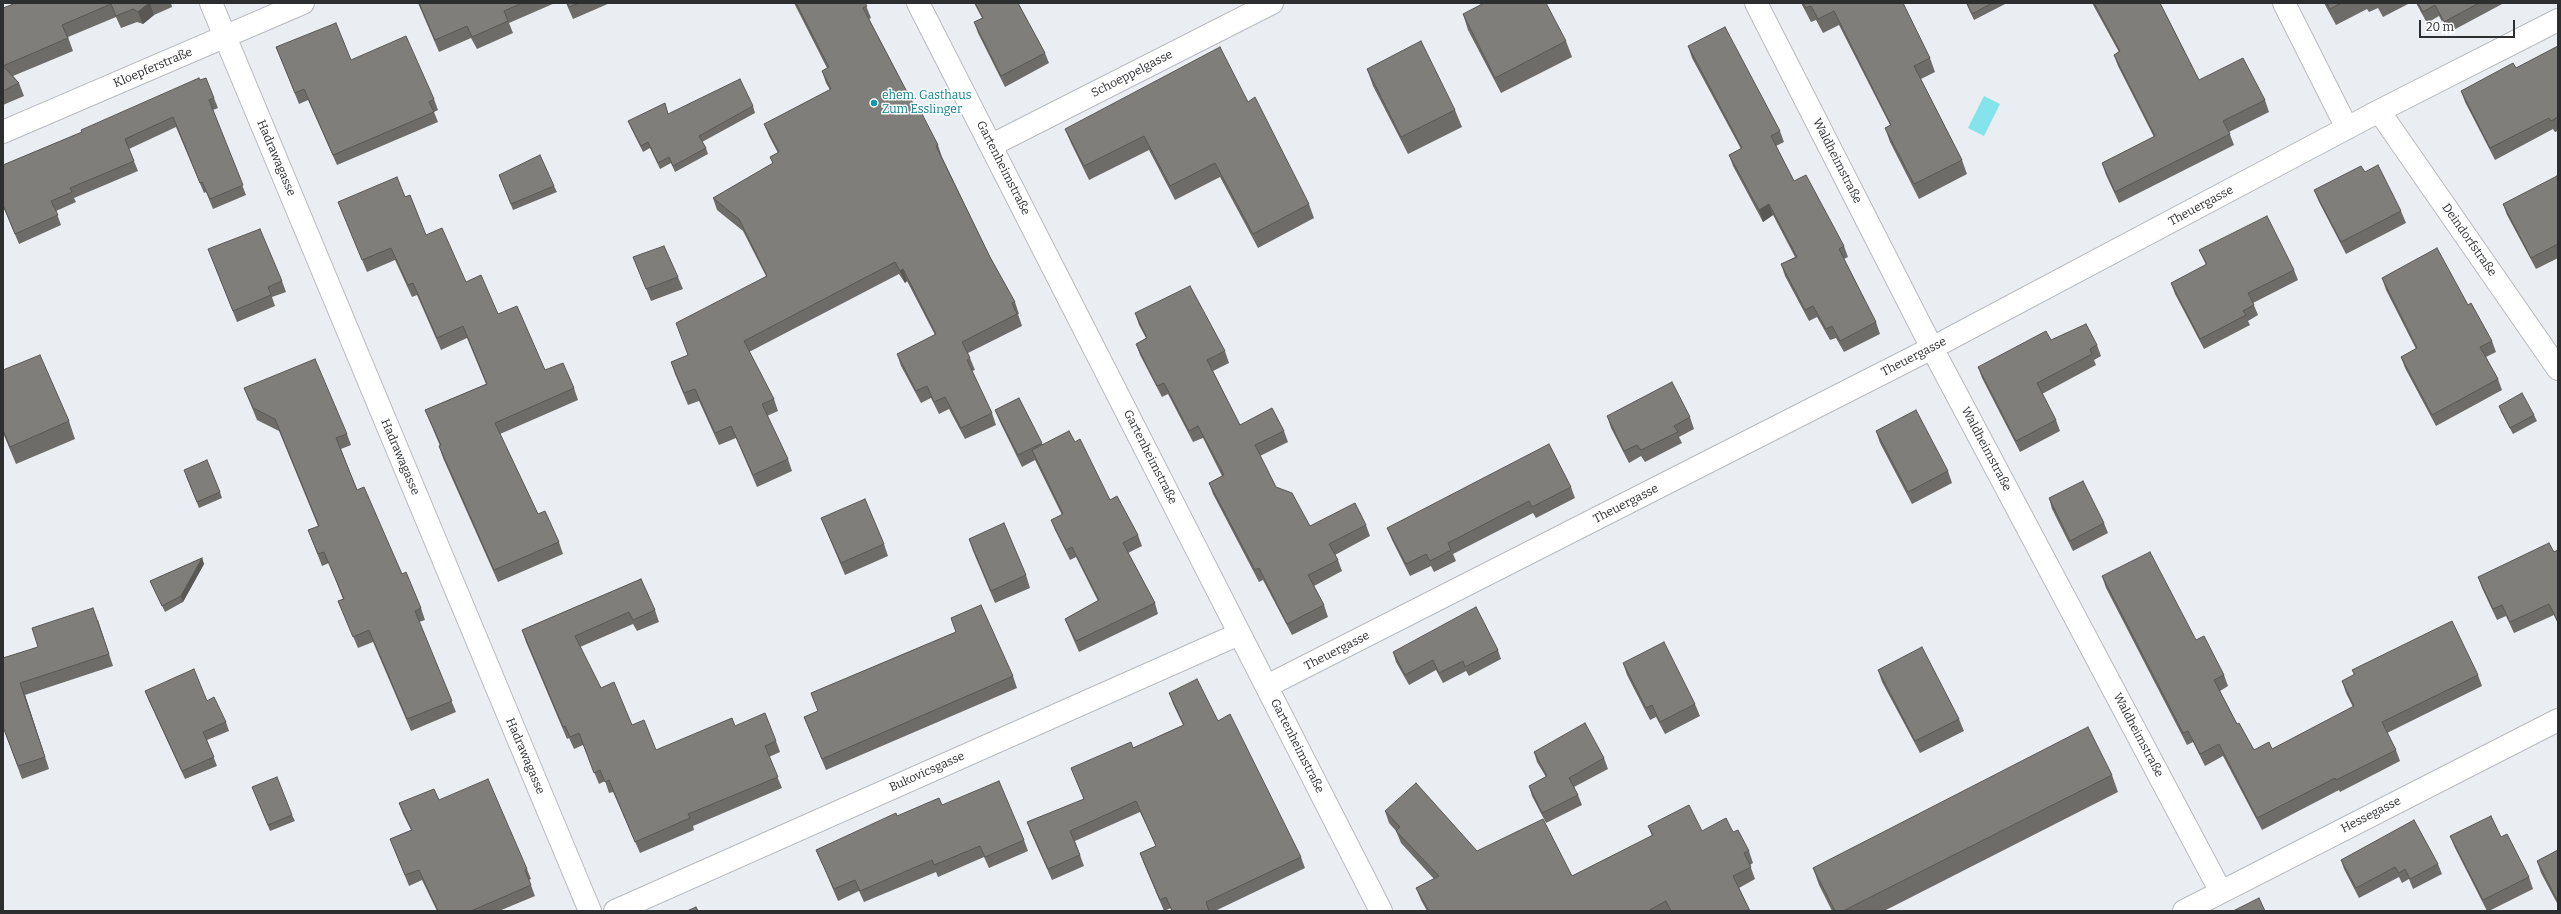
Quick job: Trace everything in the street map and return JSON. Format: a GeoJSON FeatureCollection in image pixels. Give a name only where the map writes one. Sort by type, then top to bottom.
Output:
{"type":"FeatureCollection","features":[{"type":"Feature","properties":{"kind":"street","name":"Hadrawagasse"},"geometry":{"type":"LineString","coordinates":[[211,3],[590,911]]}},
{"type":"Feature","properties":{"kind":"street","name":"Kloepferstraße"},"geometry":{"type":"LineString","coordinates":[[3,132],[303,3]]}},
{"type":"Feature","properties":{"kind":"street","name":"Gartenheimstraße"},"geometry":{"type":"LineString","coordinates":[[918,3],[992,145],[1381,911]]}},
{"type":"Feature","properties":{"kind":"street","name":"Schoeppelgasse"},"geometry":{"type":"LineString","coordinates":[[992,145],[1272,3]]}},
{"type":"Feature","properties":{"kind":"street","name":"Waldheimstraße"},"geometry":{"type":"LineString","coordinates":[[1756,3],[1932,348],[2221,892]]}},
{"type":"Feature","properties":{"kind":"street"},"geometry":{"type":"LineString","coordinates":[[2284,3],[2347,128]]}},
{"type":"Feature","properties":{"kind":"street","name":"Theuergasse"},"geometry":{"type":"LineString","coordinates":[[1267,686],[1932,348],[2379,111],[2558,20]]}},
{"type":"Feature","properties":{"kind":"street","name":"Deindorfstraße"},"geometry":{"type":"LineString","coordinates":[[2379,111],[2558,369]]}},
{"type":"Feature","properties":{"kind":"street","name":"Bukovicsgasse"},"geometry":{"type":"LineString","coordinates":[[615,911],[1239,634]]}},
{"type":"Feature","properties":{"kind":"street","name":"Hessegasse"},"geometry":{"type":"LineString","coordinates":[[2184,911],[2558,720]]}},
{"type":"Feature","properties":{"kind":"water"},"geometry":{"type":"Polygon","coordinates":[[[1984,96],[2000,104],[1984,136],[1968,128],[1984,96]]]}},
{"type":"Feature","properties":{"kind":"building"},"geometry":{"type":"Polygon","coordinates":[[[16,3],[149,3],[138,12],[133,9],[116,16],[111,4],[62,25],[68,38],[3,66],[3,8],[16,3]]]}},
{"type":"Feature","properties":{"kind":"building"},"geometry":{"type":"Polygon","coordinates":[[[419,3],[522,3],[504,11],[508,21],[472,37],[467,26],[435,40],[419,3]]]}},
{"type":"Feature","properties":{"kind":"building"},"geometry":{"type":"Polygon","coordinates":[[[567,3],[579,3],[569,7],[567,3]]]}},
{"type":"Feature","properties":{"kind":"building"},"geometry":{"type":"Polygon","coordinates":[[[796,3],[865,3],[867,6],[863,8],[917,111],[920,110],[938,145],[936,146],[990,257],[1015,302],[1012,303],[1017,314],[962,342],[970,358],[967,360],[992,413],[961,428],[945,397],[934,402],[927,386],[916,391],[897,354],[936,334],[903,269],[900,271],[895,262],[744,341],[774,399],[762,404],[788,459],[753,475],[731,426],[715,433],[695,389],[684,393],[671,362],[688,355],[676,323],[767,276],[739,219],[713,198],[773,163],[770,157],[779,152],[764,124],[831,89],[822,71],[829,67],[796,3]]]}},
{"type":"Feature","properties":{"kind":"building"},"geometry":{"type":"Polygon","coordinates":[[[975,3],[1018,3],[1045,53],[1001,76],[974,22],[983,18],[975,3]]]}},
{"type":"Feature","properties":{"kind":"building"},"geometry":{"type":"Polygon","coordinates":[[[1484,3],[1546,3],[1566,41],[1495,78],[1463,14],[1484,3]]]}},
{"type":"Feature","properties":{"kind":"building"},"geometry":{"type":"Polygon","coordinates":[[[1803,3],[1903,3],[1930,58],[1914,66],[1962,160],[1914,184],[1885,128],[1891,125],[1834,11],[1818,19],[1811,6],[1806,8],[1803,3]]]}},
{"type":"Feature","properties":{"kind":"building"},"geometry":{"type":"Polygon","coordinates":[[[1967,3],[1992,3],[1972,14],[1967,3]]]}},
{"type":"Feature","properties":{"kind":"building"},"geometry":{"type":"Polygon","coordinates":[[[2094,3],[2160,3],[2199,80],[2243,58],[2265,100],[2223,121],[2230,134],[2115,192],[2102,163],[2155,136],[2114,55],[2120,51],[2094,3]]]}},
{"type":"Feature","properties":{"kind":"building"},"geometry":{"type":"Polygon","coordinates":[[[2327,3],[2341,3],[2330,9],[2327,3]]]}},
{"type":"Feature","properties":{"kind":"building"},"geometry":{"type":"Polygon","coordinates":[[[2418,3],[2479,3],[2444,22],[2435,5],[2423,12],[2418,3]]]}},
{"type":"Feature","properties":{"kind":"building"},"geometry":{"type":"Polygon","coordinates":[[[336,23],[351,60],[406,36],[434,99],[429,102],[434,112],[333,155],[304,89],[295,93],[276,47],[336,23]]]}},
{"type":"Feature","properties":{"kind":"building"},"geometry":{"type":"Polygon","coordinates":[[[1725,27],[1780,131],[1771,136],[1794,181],[1806,175],[1844,246],[1839,249],[1876,322],[1840,341],[1832,326],[1826,329],[1813,306],[1805,310],[1781,264],[1797,257],[1769,204],[1759,210],[1729,155],[1742,148],[1688,46],[1725,27]]]}},
{"type":"Feature","properties":{"kind":"building"},"geometry":{"type":"Polygon","coordinates":[[[1421,41],[1455,110],[1401,137],[1367,69],[1421,41]]]}},
{"type":"Feature","properties":{"kind":"building"},"geometry":{"type":"Polygon","coordinates":[[[2558,46],[2558,117],[2551,121],[2549,118],[2490,148],[2461,91],[2513,63],[2516,68],[2558,46]]]}},
{"type":"Feature","properties":{"kind":"building"},"geometry":{"type":"Polygon","coordinates":[[[1220,47],[1248,102],[1255,97],[1309,204],[1253,234],[1215,163],[1170,186],[1144,136],[1084,166],[1065,129],[1220,47]]]}},
{"type":"Feature","properties":{"kind":"building"},"geometry":{"type":"Polygon","coordinates":[[[3,66],[19,83],[3,91],[3,66]]]}},
{"type":"Feature","properties":{"kind":"building"},"geometry":{"type":"Polygon","coordinates":[[[199,78],[200,80],[206,78],[214,98],[209,100],[243,185],[210,199],[202,182],[200,183],[173,117],[125,139],[134,161],[70,188],[72,192],[51,201],[58,215],[15,234],[3,205],[3,165],[82,132],[81,130],[199,78]]]}},
{"type":"Feature","properties":{"kind":"building"},"geometry":{"type":"Polygon","coordinates":[[[740,79],[753,106],[699,136],[706,148],[673,166],[669,157],[658,163],[648,142],[641,146],[628,121],[665,103],[668,114],[740,79]]]}},
{"type":"Feature","properties":{"kind":"building"},"geometry":{"type":"Polygon","coordinates":[[[540,155],[554,186],[511,204],[499,175],[540,155]]]}},
{"type":"Feature","properties":{"kind":"building"},"geometry":{"type":"Polygon","coordinates":[[[2378,165],[2401,211],[2341,242],[2314,190],[2361,166],[2365,172],[2378,165]]]}},
{"type":"Feature","properties":{"kind":"building"},"geometry":{"type":"Polygon","coordinates":[[[2557,176],[2558,244],[2531,258],[2503,204],[2557,176]]]}},
{"type":"Feature","properties":{"kind":"building"},"geometry":{"type":"Polygon","coordinates":[[[397,177],[405,197],[410,195],[426,235],[442,228],[466,282],[481,275],[498,314],[517,306],[545,370],[563,363],[574,388],[495,423],[538,514],[545,511],[559,542],[494,570],[439,446],[441,445],[425,410],[487,384],[463,326],[437,338],[413,283],[408,285],[391,248],[362,260],[338,202],[397,177]]]}},
{"type":"Feature","properties":{"kind":"building"},"geometry":{"type":"Polygon","coordinates":[[[2267,216],[2294,270],[2248,293],[2254,305],[2243,311],[2246,315],[2200,339],[2171,283],[2207,264],[2199,250],[2267,216]]]}},
{"type":"Feature","properties":{"kind":"building"},"geometry":{"type":"Polygon","coordinates":[[[260,229],[282,281],[268,287],[271,295],[233,311],[208,249],[260,229]]]}},
{"type":"Feature","properties":{"kind":"building"},"geometry":{"type":"Polygon","coordinates":[[[664,246],[678,277],[646,289],[633,257],[664,246]]]}},
{"type":"Feature","properties":{"kind":"building"},"geometry":{"type":"Polygon","coordinates":[[[2437,248],[2468,305],[2471,303],[2492,341],[2480,347],[2498,379],[2432,415],[2401,357],[2417,348],[2382,278],[2437,248]]]}},
{"type":"Feature","properties":{"kind":"building"},"geometry":{"type":"Polygon","coordinates":[[[1190,286],[1225,351],[1207,360],[1240,425],[1272,408],[1284,431],[1255,445],[1276,487],[1292,493],[1310,526],[1355,503],[1366,525],[1329,544],[1338,560],[1308,575],[1324,605],[1287,624],[1259,568],[1255,570],[1209,483],[1224,475],[1198,426],[1189,431],[1164,383],[1157,386],[1136,344],[1147,338],[1135,313],[1190,286]]]}},
{"type":"Feature","properties":{"kind":"building"},"geometry":{"type":"Polygon","coordinates":[[[2086,324],[2097,345],[2090,349],[2092,354],[2037,383],[2056,420],[2016,441],[1978,367],[2046,331],[2051,340],[2086,324]]]}},
{"type":"Feature","properties":{"kind":"building"},"geometry":{"type":"Polygon","coordinates":[[[40,355],[69,421],[10,447],[3,430],[3,370],[40,355]]]}},
{"type":"Feature","properties":{"kind":"building"},"geometry":{"type":"Polygon","coordinates":[[[315,359],[347,434],[336,438],[357,490],[364,487],[402,574],[406,572],[421,608],[415,611],[452,701],[407,719],[369,630],[353,637],[338,601],[344,599],[324,552],[318,554],[308,530],[319,526],[275,419],[253,408],[244,388],[315,359]]]}},
{"type":"Feature","properties":{"kind":"building"},"geometry":{"type":"Polygon","coordinates":[[[1672,382],[1690,417],[1674,426],[1678,432],[1641,450],[1637,445],[1624,451],[1607,416],[1672,382]]]}},
{"type":"Feature","properties":{"kind":"building"},"geometry":{"type":"Polygon","coordinates":[[[2522,393],[2534,415],[2510,428],[2499,406],[2522,393]]]}},
{"type":"Feature","properties":{"kind":"building"},"geometry":{"type":"Polygon","coordinates":[[[1019,398],[1042,443],[1018,455],[995,410],[1019,398]]]}},
{"type":"Feature","properties":{"kind":"building"},"geometry":{"type":"Polygon","coordinates":[[[1916,410],[1948,471],[1908,492],[1876,431],[1916,410]]]}},
{"type":"Feature","properties":{"kind":"building"},"geometry":{"type":"Polygon","coordinates":[[[1069,431],[1075,442],[1080,439],[1110,500],[1117,496],[1138,535],[1123,543],[1155,603],[1076,641],[1065,619],[1099,600],[1072,547],[1066,550],[1051,520],[1063,514],[1032,450],[1069,431]]]}},
{"type":"Feature","properties":{"kind":"building"},"geometry":{"type":"Polygon","coordinates":[[[1549,444],[1571,487],[1532,507],[1529,501],[1448,543],[1451,550],[1430,561],[1426,554],[1406,564],[1387,528],[1549,444]]]}},
{"type":"Feature","properties":{"kind":"building"},"geometry":{"type":"Polygon","coordinates":[[[207,460],[220,492],[197,502],[184,470],[207,460]]]}},
{"type":"Feature","properties":{"kind":"building"},"geometry":{"type":"Polygon","coordinates":[[[2083,481],[2104,523],[2070,541],[2049,498],[2083,481]]]}},
{"type":"Feature","properties":{"kind":"building"},"geometry":{"type":"Polygon","coordinates":[[[865,499],[884,544],[841,563],[821,518],[865,499]]]}},
{"type":"Feature","properties":{"kind":"building"},"geometry":{"type":"Polygon","coordinates":[[[1004,523],[1026,575],[991,591],[969,539],[1004,523]]]}},
{"type":"Feature","properties":{"kind":"building"},"geometry":{"type":"Polygon","coordinates":[[[2549,543],[2554,552],[2558,550],[2558,622],[2549,604],[2510,622],[2502,605],[2493,609],[2478,577],[2549,543]]]}},
{"type":"Feature","properties":{"kind":"building"},"geometry":{"type":"Polygon","coordinates":[[[2150,552],[2196,640],[2204,636],[2224,675],[2214,680],[2237,724],[2239,723],[2254,750],[2269,742],[2272,749],[2354,706],[2342,681],[2355,674],[2352,670],[2452,621],[2478,675],[2382,722],[2396,750],[2336,780],[2335,778],[2257,818],[2219,744],[2200,754],[2188,731],[2183,733],[2102,576],[2150,552]]]}},
{"type":"Feature","properties":{"kind":"building"},"geometry":{"type":"Polygon","coordinates":[[[202,558],[181,596],[162,606],[150,581],[202,558]]]}},
{"type":"Feature","properties":{"kind":"building"},"geometry":{"type":"Polygon","coordinates":[[[641,579],[655,610],[633,620],[629,612],[575,636],[601,688],[614,682],[632,725],[644,720],[656,750],[732,718],[735,726],[765,713],[776,741],[765,746],[778,777],[688,814],[690,818],[635,842],[609,780],[605,782],[600,770],[594,773],[579,733],[570,737],[565,726],[563,727],[522,630],[641,579]]]}},
{"type":"Feature","properties":{"kind":"building"},"geometry":{"type":"Polygon","coordinates":[[[981,605],[1013,676],[822,759],[804,717],[818,711],[811,693],[956,632],[951,618],[981,605]]]}},
{"type":"Feature","properties":{"kind":"building"},"geometry":{"type":"Polygon","coordinates":[[[1476,607],[1498,650],[1465,667],[1463,661],[1439,673],[1433,660],[1405,675],[1393,652],[1476,607]]]}},
{"type":"Feature","properties":{"kind":"building"},"geometry":{"type":"Polygon","coordinates":[[[93,608],[109,654],[20,683],[45,757],[18,766],[3,727],[3,658],[38,647],[32,628],[93,608]]]}},
{"type":"Feature","properties":{"kind":"building"},"geometry":{"type":"Polygon","coordinates":[[[1664,642],[1695,704],[1660,722],[1652,705],[1646,708],[1623,663],[1664,642]]]}},
{"type":"Feature","properties":{"kind":"building"},"geometry":{"type":"Polygon","coordinates":[[[1922,647],[1959,719],[1915,741],[1878,670],[1922,647]]]}},
{"type":"Feature","properties":{"kind":"building"},"geometry":{"type":"Polygon","coordinates":[[[194,669],[207,701],[214,697],[226,722],[203,732],[214,757],[182,771],[145,691],[194,669]]]}},
{"type":"Feature","properties":{"kind":"building"},"geometry":{"type":"Polygon","coordinates":[[[1197,679],[1218,721],[1230,714],[1301,857],[1206,902],[1209,911],[1172,911],[1166,897],[1160,900],[1140,853],[1156,846],[1136,801],[1070,831],[1080,855],[1048,869],[1027,822],[1084,799],[1071,768],[1131,742],[1133,748],[1184,725],[1169,693],[1197,679]]]}},
{"type":"Feature","properties":{"kind":"building"},"geometry":{"type":"Polygon","coordinates":[[[1585,723],[1604,758],[1569,778],[1578,795],[1542,813],[1529,786],[1547,776],[1534,752],[1585,723]]]}},
{"type":"Feature","properties":{"kind":"building"},"geometry":{"type":"Polygon","coordinates":[[[2088,727],[2112,775],[1843,911],[1835,911],[1813,868],[2088,727]]]}},
{"type":"Feature","properties":{"kind":"building"},"geometry":{"type":"Polygon","coordinates":[[[277,777],[292,815],[268,825],[252,787],[277,777]]]}},
{"type":"Feature","properties":{"kind":"building"},"geometry":{"type":"Polygon","coordinates":[[[488,779],[527,869],[525,870],[531,885],[471,911],[438,911],[419,870],[405,875],[390,839],[412,830],[399,803],[434,789],[439,800],[488,779]]]}},
{"type":"Feature","properties":{"kind":"building"},"geometry":{"type":"Polygon","coordinates":[[[999,781],[1024,840],[985,857],[980,846],[934,865],[932,860],[860,891],[855,880],[834,889],[816,850],[896,813],[897,816],[939,798],[942,805],[999,781]]]}},
{"type":"Feature","properties":{"kind":"building"},"geometry":{"type":"Polygon","coordinates":[[[1416,783],[1477,851],[1543,819],[1572,876],[1653,835],[1648,826],[1689,805],[1702,831],[1726,818],[1733,832],[1738,830],[1749,851],[1744,853],[1751,867],[1733,876],[1750,911],[1671,911],[1666,901],[1648,911],[1429,911],[1416,888],[1439,876],[1396,831],[1400,827],[1385,811],[1416,783]]]}},
{"type":"Feature","properties":{"kind":"building"},"geometry":{"type":"Polygon","coordinates":[[[2491,816],[2501,837],[2507,834],[2529,877],[2483,900],[2450,836],[2491,816]]]}},
{"type":"Feature","properties":{"kind":"building"},"geometry":{"type":"Polygon","coordinates":[[[2414,820],[2438,864],[2410,879],[2405,869],[2399,873],[2395,867],[2356,888],[2341,860],[2414,820]]]}},
{"type":"Feature","properties":{"kind":"building"},"geometry":{"type":"Polygon","coordinates":[[[2558,850],[2558,902],[2537,861],[2558,850]]]}},
{"type":"Feature","properties":{"kind":"building"},"geometry":{"type":"Polygon","coordinates":[[[2259,898],[2265,911],[2233,911],[2259,898]]]}},
{"type":"Feature","properties":{"kind":"building"},"geometry":{"type":"Polygon","coordinates":[[[696,907],[698,911],[687,911],[696,907]]]}},
{"type":"Feature","properties":{"kind":"place","name":"ehem. Gasthaus Zum Esslinger"},"geometry":{"type":"Point","coordinates":[874,103]}}]}
